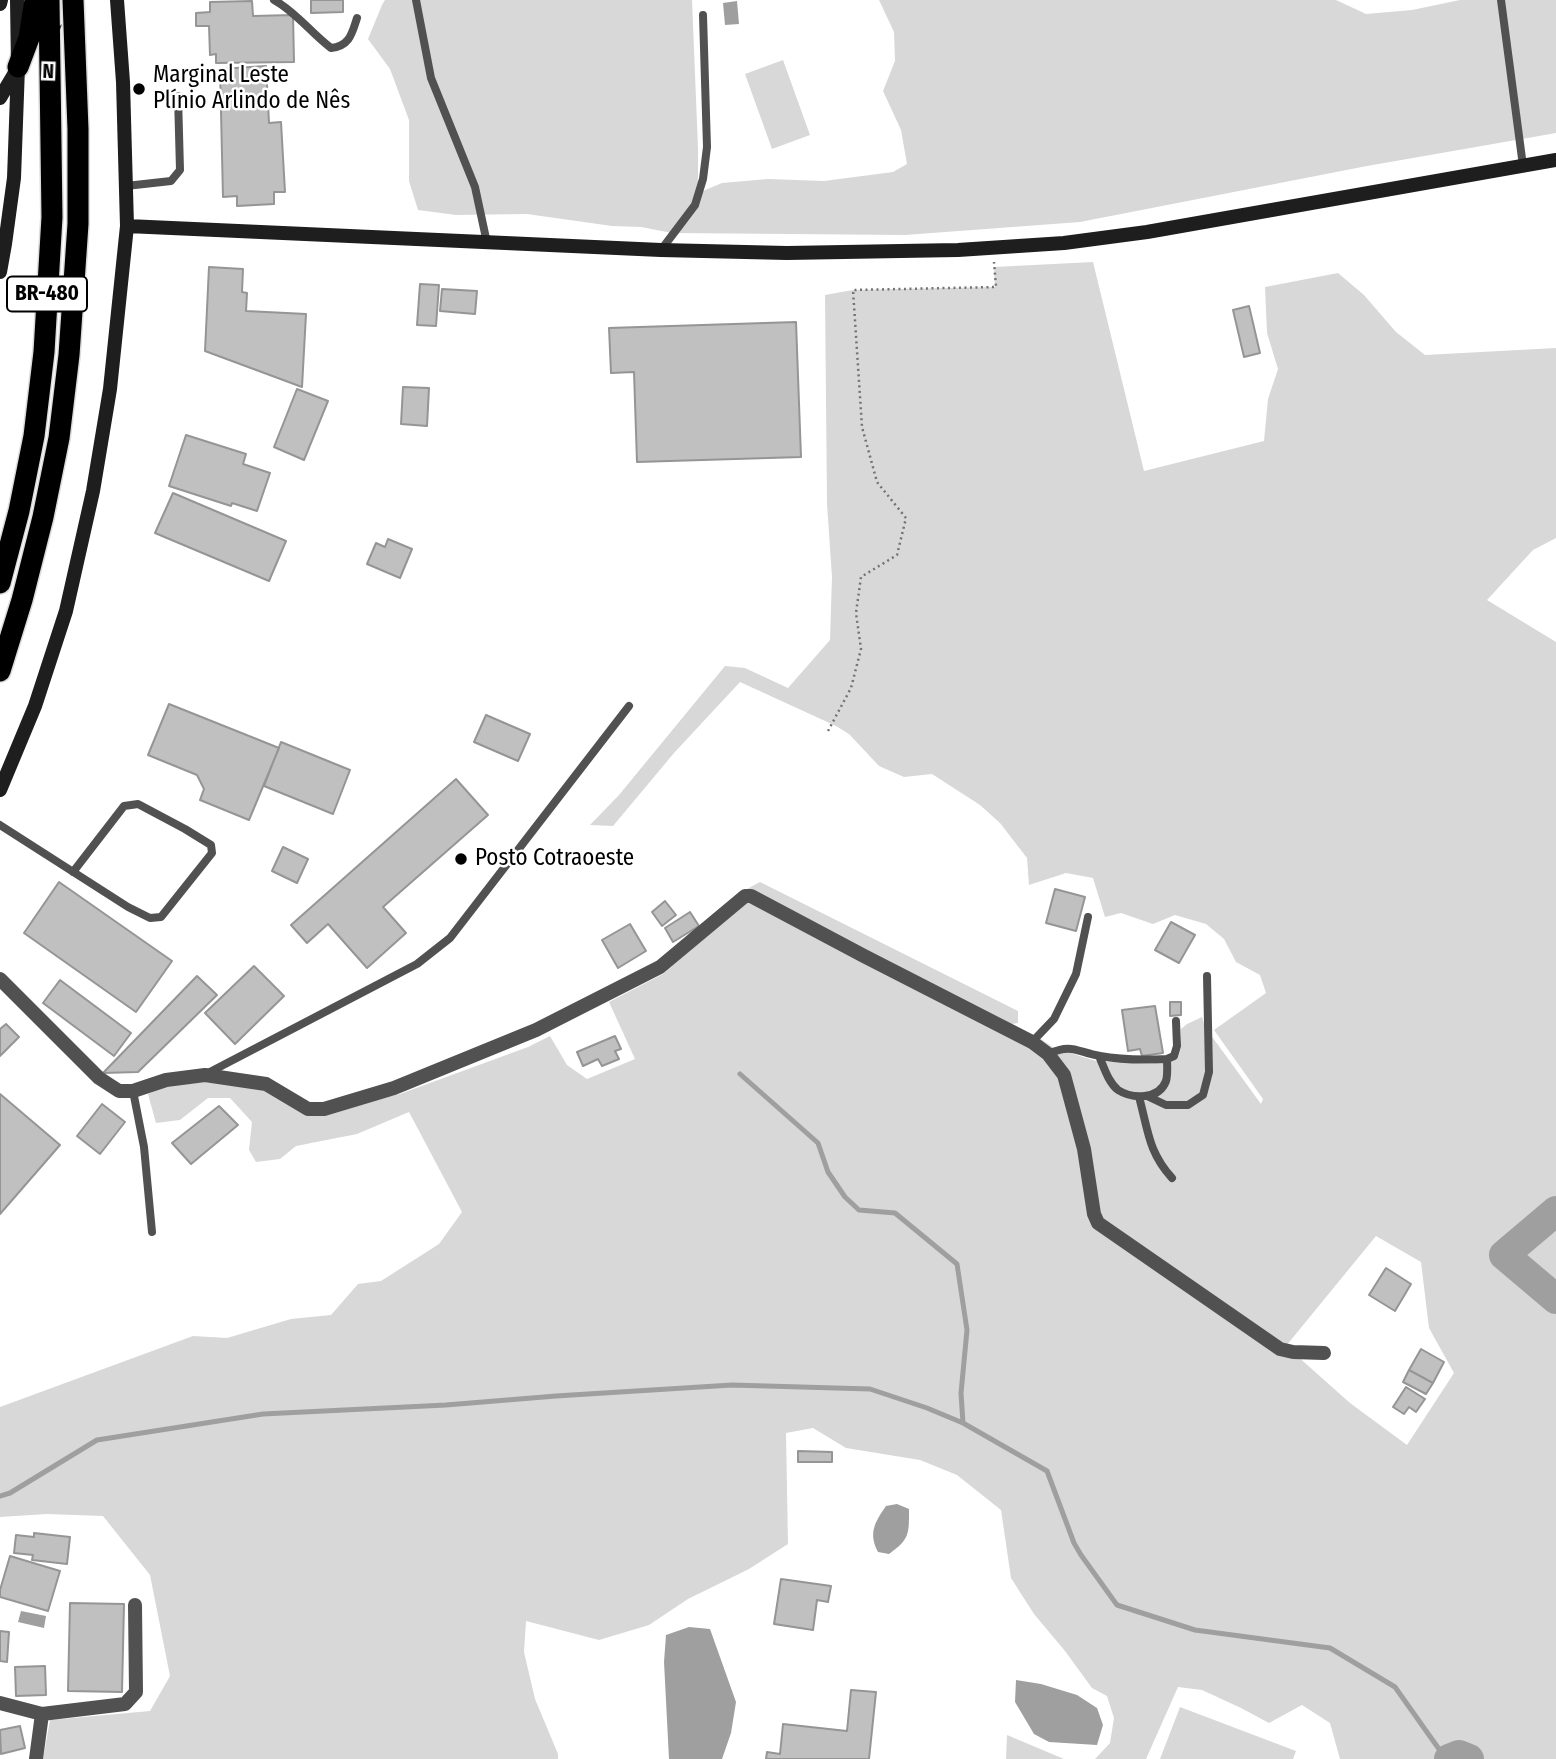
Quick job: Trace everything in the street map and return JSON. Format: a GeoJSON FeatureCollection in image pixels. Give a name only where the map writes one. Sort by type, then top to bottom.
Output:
{"type":"FeatureCollection","features":[{"type":"Feature","properties":{"kind":"highway"},"geometry":{"type":"LineString","coordinates":[[18,67],[29,38],[36,0]]}},
{"type":"Feature","properties":{"kind":"highway","name":"BR-480"},"geometry":{"type":"LineString","coordinates":[[0,583],[19,511],[34,436],[44,352],[52,217],[49,0]]}},
{"type":"Feature","properties":{"kind":"highway","name":"BR-480"},"geometry":{"type":"LineString","coordinates":[[0,671],[43,517],[58,438],[69,355],[78,224],[78,129],[73,0]]}},
{"type":"Feature","properties":{"kind":"street"},"geometry":{"type":"LineString","coordinates":[[0,272],[14,178],[18,67],[17,0]]}},
{"type":"Feature","properties":{"kind":"street"},"geometry":{"type":"LineString","coordinates":[[0,790],[35,706],[66,611],[93,491],[110,389],[127,226],[123,82],[117,0]]}},
{"type":"Feature","properties":{"kind":"street"},"geometry":{"type":"LineString","coordinates":[[0,98],[18,67]]}},
{"type":"Feature","properties":{"kind":"street"},"geometry":{"type":"LineString","coordinates":[[127,226],[661,250],[787,253],[958,250],[1063,243],[1147,232],[1556,160]]}},
{"type":"Feature","properties":{"kind":"street"},"geometry":{"type":"LineString","coordinates":[[0,216],[5,246]]}},
{"type":"Feature","properties":{"kind":"street"},"geometry":{"type":"LineString","coordinates":[[0,979],[99,1078],[119,1091],[133,1091],[166,1080],[205,1074],[266,1084],[308,1109],[324,1109],[394,1088],[536,1030],[660,967],[745,896],[751,895],[1032,1042],[1048,1054],[1064,1075],[1084,1149],[1094,1214],[1098,1223],[1280,1349],[1324,1353]]}},
{"type":"Feature","properties":{"kind":"street"},"geometry":{"type":"LineString","coordinates":[[0,1703],[42,1714],[125,1704],[136,1692],[135,1605]]}},
{"type":"Feature","properties":{"kind":"street"},"geometry":{"type":"LineString","coordinates":[[36,1759],[42,1714]]}},
{"type":"Feature","properties":{"kind":"lane"},"geometry":{"type":"LineString","coordinates":[[274,0],[294,13],[318,39],[331,48],[341,47],[351,38],[357,18]]}},
{"type":"Feature","properties":{"kind":"lane"},"geometry":{"type":"LineString","coordinates":[[416,0],[431,78],[475,187],[487,243]]}},
{"type":"Feature","properties":{"kind":"lane"},"geometry":{"type":"LineString","coordinates":[[1501,0],[1523,166]]}},
{"type":"Feature","properties":{"kind":"lane"},"geometry":{"type":"LineString","coordinates":[[661,250],[695,205],[703,179],[707,147],[703,15]]}},
{"type":"Feature","properties":{"kind":"lane"},"geometry":{"type":"LineString","coordinates":[[126,186],[171,181],[180,170],[178,96]]}},
{"type":"Feature","properties":{"kind":"lane"},"geometry":{"type":"LineString","coordinates":[[205,1074],[417,964],[450,938],[629,706]]}},
{"type":"Feature","properties":{"kind":"lane"},"geometry":{"type":"LineString","coordinates":[[0,825],[73,872],[128,907],[150,918],[160,916],[212,853],[211,845],[138,804],[124,806],[73,872]]}},
{"type":"Feature","properties":{"kind":"lane"},"geometry":{"type":"LineString","coordinates":[[1032,1042],[1054,1019],[1076,974],[1088,917]]}},
{"type":"Feature","properties":{"kind":"lane"},"geometry":{"type":"LineString","coordinates":[[1099,1056],[1109,1080],[1118,1090],[1166,1105],[1188,1105],[1203,1095],[1209,1072],[1207,976]]}},
{"type":"Feature","properties":{"kind":"lane"},"geometry":{"type":"LineString","coordinates":[[1048,1054],[1060,1048],[1071,1048],[1099,1056],[1167,1059],[1174,1056],[1177,1046],[1176,1021]]}},
{"type":"Feature","properties":{"kind":"lane"},"geometry":{"type":"LineString","coordinates":[[1143,1097],[1161,1089],[1166,1079],[1167,1059]]}},
{"type":"Feature","properties":{"kind":"lane"},"geometry":{"type":"LineString","coordinates":[[133,1091],[144,1147],[152,1232]]}},
{"type":"Feature","properties":{"kind":"lane"},"geometry":{"type":"LineString","coordinates":[[1143,1097],[1152,1147],[1157,1160],[1172,1178]]}},
{"type":"Feature","properties":{"kind":"path"},"geometry":{"type":"LineString","coordinates":[[828,731],[851,688],[861,649],[856,612],[861,577],[897,555],[906,518],[877,482],[862,427],[853,290],[996,286],[992,248]]}},
{"type":"Feature","properties":{"kind":"shaded area"},"geometry":{"type":"Polygon","coordinates":[[[385,0],[692,0],[698,193],[722,183],[768,179],[824,181],[893,172],[907,164],[901,130],[883,91],[895,61],[894,32],[879,0],[1336,0],[1366,14],[1412,10],[1460,0],[1556,0],[1556,133],[1367,166],[1080,222],[905,235],[672,233],[527,214],[456,215],[418,210],[409,181],[409,120],[390,69],[368,39],[385,0]]]}},
{"type":"Feature","properties":{"kind":"shaded area"},"geometry":{"type":"Polygon","coordinates":[[[737,1],[739,24],[725,25],[723,3],[737,1]]]}},
{"type":"Feature","properties":{"kind":"shaded area"},"geometry":{"type":"Polygon","coordinates":[[[783,60],[810,135],[772,149],[745,74],[783,60]]]}},
{"type":"Feature","properties":{"kind":"shaded area"},"geometry":{"type":"Polygon","coordinates":[[[1093,262],[1144,471],[1264,441],[1268,399],[1278,369],[1267,333],[1265,287],[1338,273],[1364,295],[1396,332],[1425,355],[1556,348],[1556,538],[1533,550],[1487,600],[1556,642],[1556,1759],[1340,1759],[1330,1723],[1302,1705],[1269,1723],[1202,1690],[1178,1687],[1146,1759],[1095,1759],[1110,1743],[1114,1718],[1107,1696],[1092,1688],[1034,1614],[1011,1578],[1001,1510],[957,1475],[920,1460],[846,1448],[813,1428],[786,1433],[788,1544],[749,1569],[688,1599],[649,1625],[599,1640],[526,1621],[524,1652],[535,1699],[558,1759],[43,1759],[50,1720],[150,1711],[170,1676],[150,1575],[103,1516],[47,1514],[0,1517],[0,1407],[193,1336],[227,1338],[291,1319],[331,1315],[358,1284],[381,1281],[439,1244],[462,1212],[409,1112],[357,1134],[296,1146],[280,1159],[256,1162],[249,1150],[252,1122],[230,1098],[208,1098],[180,1120],[156,1123],[148,1094],[166,1086],[205,1082],[261,1088],[312,1115],[400,1094],[528,1047],[550,1036],[567,1065],[587,1079],[635,1059],[609,1002],[663,974],[718,926],[747,889],[760,882],[1018,1011],[1018,1023],[1012,1024],[1054,1048],[1096,1061],[1166,1063],[1178,1057],[1181,1029],[1202,1017],[1205,1027],[1261,1104],[1263,1099],[1214,1030],[1266,993],[1260,975],[1236,962],[1224,939],[1206,924],[1175,915],[1153,924],[1121,913],[1105,917],[1093,878],[1066,873],[1029,885],[1027,858],[1000,823],[980,805],[932,774],[904,777],[879,766],[849,734],[836,726],[740,682],[674,753],[613,826],[590,825],[619,795],[725,666],[745,668],[788,688],[830,640],[832,577],[827,504],[825,295],[853,290],[995,287],[994,267],[1093,262]],[[1376,1236],[1286,1346],[1350,1403],[1407,1445],[1454,1373],[1429,1328],[1421,1262],[1376,1236]]]}},
{"type":"Feature","properties":{"kind":"shaded area"},"geometry":{"type":"Polygon","coordinates":[[[897,1504],[909,1509],[907,1535],[889,1554],[878,1552],[873,1539],[876,1523],[886,1506],[897,1504]]]}},
{"type":"Feature","properties":{"kind":"shaded area"},"geometry":{"type":"Polygon","coordinates":[[[21,1611],[46,1616],[44,1628],[18,1622],[21,1611]]]}},
{"type":"Feature","properties":{"kind":"shaded area"},"geometry":{"type":"Polygon","coordinates":[[[689,1627],[710,1629],[736,1702],[731,1733],[722,1759],[669,1759],[664,1662],[666,1635],[689,1627]]]}},
{"type":"Feature","properties":{"kind":"shaded area"},"geometry":{"type":"Polygon","coordinates":[[[1016,1680],[1077,1695],[1097,1708],[1103,1725],[1097,1745],[1049,1742],[1034,1734],[1015,1702],[1016,1680]]]}},
{"type":"Feature","properties":{"kind":"shaded area"},"geometry":{"type":"Polygon","coordinates":[[[1180,1707],[1296,1751],[1293,1759],[1160,1759],[1180,1707]]]}},
{"type":"Feature","properties":{"kind":"shaded area"},"geometry":{"type":"Polygon","coordinates":[[[1007,1735],[1064,1759],[1006,1759],[1007,1735]]]}},
{"type":"Feature","properties":{"kind":"building"},"geometry":{"type":"Polygon","coordinates":[[[311,0],[343,0],[343,12],[311,13],[311,0]]]}},
{"type":"Feature","properties":{"kind":"building"},"geometry":{"type":"Polygon","coordinates":[[[252,1],[253,16],[293,15],[294,62],[216,63],[216,54],[210,55],[209,26],[196,26],[196,13],[210,12],[210,2],[252,1]]]}},
{"type":"Feature","properties":{"kind":"building"},"geometry":{"type":"Polygon","coordinates":[[[266,66],[269,123],[281,122],[285,192],[274,192],[274,204],[237,206],[237,196],[223,197],[220,69],[266,66]]]}},
{"type":"Feature","properties":{"kind":"building"},"geometry":{"type":"Polygon","coordinates":[[[209,267],[243,269],[242,292],[247,293],[246,311],[306,314],[302,387],[205,351],[209,267]]]}},
{"type":"Feature","properties":{"kind":"building"},"geometry":{"type":"Polygon","coordinates":[[[420,284],[439,285],[436,326],[417,325],[420,284]]]}},
{"type":"Feature","properties":{"kind":"building"},"geometry":{"type":"Polygon","coordinates":[[[442,289],[477,291],[475,314],[440,311],[442,289]]]}},
{"type":"Feature","properties":{"kind":"building"},"geometry":{"type":"Polygon","coordinates":[[[1249,306],[1260,353],[1244,357],[1233,310],[1249,306]]]}},
{"type":"Feature","properties":{"kind":"building"},"geometry":{"type":"Polygon","coordinates":[[[796,322],[801,457],[637,462],[634,372],[611,373],[609,328],[796,322]]]}},
{"type":"Feature","properties":{"kind":"building"},"geometry":{"type":"Polygon","coordinates":[[[403,387],[429,388],[427,426],[401,424],[403,387]]]}},
{"type":"Feature","properties":{"kind":"building"},"geometry":{"type":"Polygon","coordinates":[[[297,389],[328,401],[304,460],[274,447],[297,389]]]}},
{"type":"Feature","properties":{"kind":"building"},"geometry":{"type":"Polygon","coordinates":[[[186,435],[246,454],[243,464],[270,473],[257,511],[232,503],[231,506],[169,486],[186,435]]]}},
{"type":"Feature","properties":{"kind":"building"},"geometry":{"type":"Polygon","coordinates":[[[173,493],[286,541],[269,581],[155,533],[173,493]]]}},
{"type":"Feature","properties":{"kind":"building"},"geometry":{"type":"Polygon","coordinates":[[[388,539],[412,549],[400,578],[367,564],[376,543],[385,547],[388,539]]]}},
{"type":"Feature","properties":{"kind":"building"},"geometry":{"type":"Polygon","coordinates":[[[169,704],[279,748],[249,820],[200,800],[204,789],[197,775],[148,755],[169,704]]]}},
{"type":"Feature","properties":{"kind":"building"},"geometry":{"type":"Polygon","coordinates":[[[486,715],[530,734],[518,761],[474,742],[486,715]]]}},
{"type":"Feature","properties":{"kind":"building"},"geometry":{"type":"Polygon","coordinates":[[[281,742],[350,770],[333,814],[264,786],[281,742]]]}},
{"type":"Feature","properties":{"kind":"building"},"geometry":{"type":"Polygon","coordinates":[[[456,779],[488,815],[383,907],[406,933],[367,968],[328,924],[307,943],[291,925],[456,779]]]}},
{"type":"Feature","properties":{"kind":"building"},"geometry":{"type":"Polygon","coordinates":[[[283,847],[308,859],[297,883],[272,871],[283,847]]]}},
{"type":"Feature","properties":{"kind":"building"},"geometry":{"type":"Polygon","coordinates":[[[59,882],[172,961],[136,1012],[24,933],[59,882]]]}},
{"type":"Feature","properties":{"kind":"building"},"geometry":{"type":"Polygon","coordinates":[[[1055,889],[1085,897],[1076,931],[1046,923],[1055,889]]]}},
{"type":"Feature","properties":{"kind":"building"},"geometry":{"type":"Polygon","coordinates":[[[665,901],[676,915],[662,926],[652,912],[665,901]]]}},
{"type":"Feature","properties":{"kind":"building"},"geometry":{"type":"Polygon","coordinates":[[[690,912],[699,926],[673,942],[665,928],[690,912]]]}},
{"type":"Feature","properties":{"kind":"building"},"geometry":{"type":"Polygon","coordinates":[[[1171,922],[1195,935],[1179,963],[1155,950],[1171,922]]]}},
{"type":"Feature","properties":{"kind":"building"},"geometry":{"type":"Polygon","coordinates":[[[630,924],[646,951],[618,968],[602,940],[630,924]]]}},
{"type":"Feature","properties":{"kind":"building"},"geometry":{"type":"Polygon","coordinates":[[[254,966],[284,996],[235,1044],[205,1013],[254,966]]]}},
{"type":"Feature","properties":{"kind":"building"},"geometry":{"type":"Polygon","coordinates":[[[197,976],[217,995],[138,1072],[103,1073],[197,976]]]}},
{"type":"Feature","properties":{"kind":"building"},"geometry":{"type":"Polygon","coordinates":[[[60,980],[131,1033],[114,1056],[43,1003],[60,980]]]}},
{"type":"Feature","properties":{"kind":"building"},"geometry":{"type":"Polygon","coordinates":[[[1170,1002],[1181,1002],[1181,1015],[1170,1016],[1170,1002]]]}},
{"type":"Feature","properties":{"kind":"building"},"geometry":{"type":"Polygon","coordinates":[[[1155,1006],[1163,1053],[1142,1056],[1140,1049],[1128,1051],[1122,1010],[1155,1006]]]}},
{"type":"Feature","properties":{"kind":"building"},"geometry":{"type":"Polygon","coordinates":[[[6,1024],[19,1037],[0,1056],[0,1029],[6,1024]]]}},
{"type":"Feature","properties":{"kind":"building"},"geometry":{"type":"Polygon","coordinates":[[[615,1036],[621,1049],[615,1051],[619,1059],[602,1066],[598,1059],[583,1066],[577,1052],[615,1036]]]}},
{"type":"Feature","properties":{"kind":"building"},"geometry":{"type":"Polygon","coordinates":[[[0,1094],[60,1145],[0,1214],[0,1094]]]}},
{"type":"Feature","properties":{"kind":"building"},"geometry":{"type":"Polygon","coordinates":[[[102,1104],[125,1122],[100,1154],[77,1136],[102,1104]]]}},
{"type":"Feature","properties":{"kind":"building"},"geometry":{"type":"Polygon","coordinates":[[[219,1106],[238,1125],[191,1164],[172,1143],[219,1106]]]}},
{"type":"Feature","properties":{"kind":"building"},"geometry":{"type":"Polygon","coordinates":[[[1386,1268],[1411,1284],[1395,1311],[1369,1295],[1386,1268]]]}},
{"type":"Feature","properties":{"kind":"building"},"geometry":{"type":"Polygon","coordinates":[[[1421,1349],[1444,1362],[1433,1383],[1409,1370],[1421,1349]]]}},
{"type":"Feature","properties":{"kind":"building"},"geometry":{"type":"Polygon","coordinates":[[[1409,1370],[1433,1383],[1426,1394],[1403,1382],[1409,1370]]]}},
{"type":"Feature","properties":{"kind":"building"},"geometry":{"type":"Polygon","coordinates":[[[1406,1387],[1425,1399],[1416,1412],[1409,1407],[1404,1414],[1393,1407],[1406,1387]]]}},
{"type":"Feature","properties":{"kind":"building"},"geometry":{"type":"Polygon","coordinates":[[[798,1451],[832,1452],[832,1462],[798,1462],[798,1451]]]}},
{"type":"Feature","properties":{"kind":"building"},"geometry":{"type":"Polygon","coordinates":[[[34,1533],[70,1537],[67,1564],[32,1560],[33,1555],[14,1553],[16,1535],[34,1537],[34,1533]]]}},
{"type":"Feature","properties":{"kind":"building"},"geometry":{"type":"Polygon","coordinates":[[[10,1556],[60,1571],[48,1611],[0,1597],[10,1556]]]}},
{"type":"Feature","properties":{"kind":"building"},"geometry":{"type":"Polygon","coordinates":[[[781,1579],[831,1586],[828,1602],[817,1600],[813,1630],[774,1624],[781,1579]]]}},
{"type":"Feature","properties":{"kind":"building"},"geometry":{"type":"Polygon","coordinates":[[[70,1603],[124,1604],[122,1692],[68,1691],[70,1603]]]}},
{"type":"Feature","properties":{"kind":"building"},"geometry":{"type":"Polygon","coordinates":[[[0,1631],[9,1632],[7,1662],[0,1661],[0,1631]]]}},
{"type":"Feature","properties":{"kind":"building"},"geometry":{"type":"Polygon","coordinates":[[[45,1666],[46,1695],[16,1696],[15,1667],[45,1666]]]}},
{"type":"Feature","properties":{"kind":"building"},"geometry":{"type":"Polygon","coordinates":[[[851,1690],[876,1692],[869,1759],[766,1759],[767,1752],[780,1754],[783,1724],[847,1731],[851,1690]]]}},
{"type":"Feature","properties":{"kind":"building"},"geometry":{"type":"Polygon","coordinates":[[[20,1726],[25,1748],[1,1754],[0,1730],[20,1726]]]}},
{"type":"Feature","properties":{"kind":"waterway"},"geometry":{"type":"LineString","coordinates":[[740,1074],[818,1143],[828,1172],[845,1197],[859,1210],[895,1213],[957,1264],[967,1330],[961,1393],[963,1423]]}},
{"type":"Feature","properties":{"kind":"waterway"},"geometry":{"type":"LineString","coordinates":[[1556,1211],[1504,1255],[1556,1299]]}},
{"type":"Feature","properties":{"kind":"waterway"},"geometry":{"type":"LineString","coordinates":[[0,1496],[10,1493],[97,1440],[263,1414],[446,1405],[732,1385],[870,1389],[963,1423],[1047,1471],[1074,1543],[1117,1605],[1195,1630],[1330,1648],[1395,1687],[1446,1759]]}},
{"type":"Feature","properties":{"kind":"waterway"},"geometry":{"type":"LineString","coordinates":[[1449,1759],[1459,1755],[1469,1759]]}},
{"type":"Feature","properties":{"kind":"place","name":"Marginal Leste Plínio Arlindo de Nês"},"geometry":{"type":"Point","coordinates":[139,89]}},
{"type":"Feature","properties":{"kind":"place","name":"Posto Cotraoeste"},"geometry":{"type":"Point","coordinates":[461,859]}}]}
